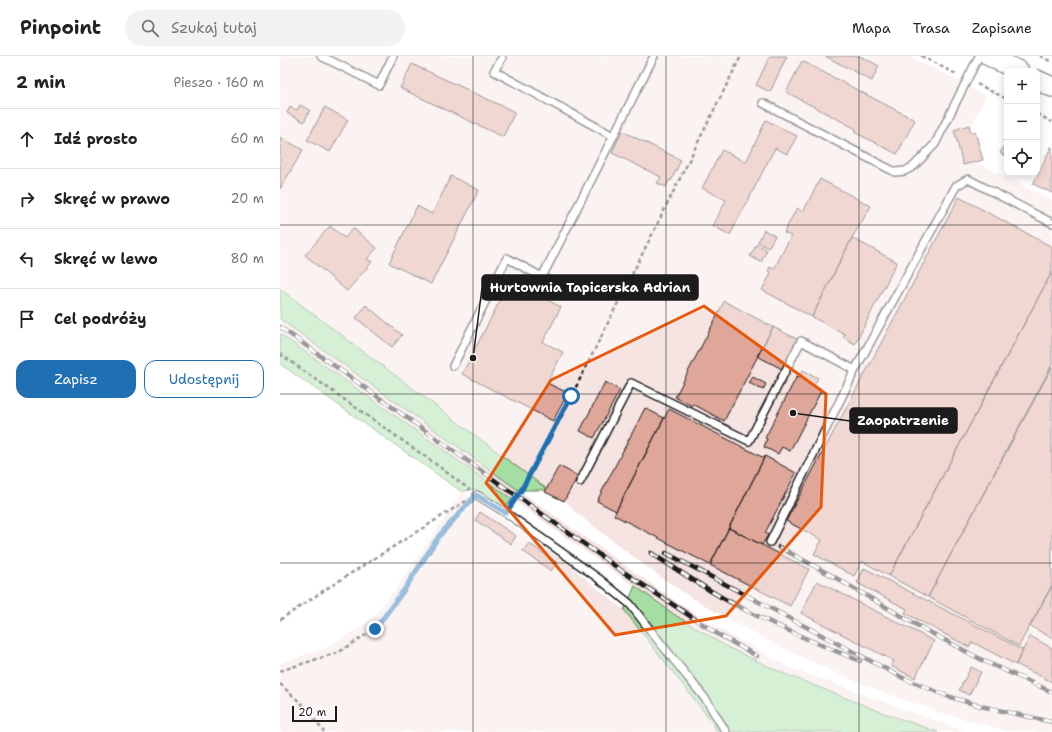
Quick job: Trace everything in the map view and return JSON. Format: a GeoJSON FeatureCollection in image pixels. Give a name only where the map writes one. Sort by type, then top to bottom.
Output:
{"type":"FeatureCollection","features":[{"type":"Feature","properties":{"kind":"main road"},"geometry":{"type":"LineString","coordinates":[[989,56],[1013,68]]}},
{"type":"Feature","properties":{"kind":"main road"},"geometry":{"type":"LineString","coordinates":[[1040,81],[1052,87]]}},
{"type":"Feature","properties":{"kind":"lane"},"geometry":{"type":"LineString","coordinates":[[321,56],[379,85],[393,56]]}},
{"type":"Feature","properties":{"kind":"lane"},"geometry":{"type":"LineString","coordinates":[[453,366],[507,258],[542,277],[654,56]]}},
{"type":"Feature","properties":{"kind":"lane"},"geometry":{"type":"LineString","coordinates":[[763,103],[895,172],[905,171],[914,166],[935,144],[979,56]]}},
{"type":"Feature","properties":{"kind":"lane"},"geometry":{"type":"LineString","coordinates":[[502,58],[494,70],[613,136]]}},
{"type":"Feature","properties":{"kind":"lane"},"geometry":{"type":"LineString","coordinates":[[770,542],[856,370],[956,186],[968,179],[1052,223]]}},
{"type":"Feature","properties":{"kind":"lane"},"geometry":{"type":"LineString","coordinates":[[580,482],[631,383],[749,441],[801,341],[856,370]]}},
{"type":"Feature","properties":{"kind":"lane"},"geometry":{"type":"LineString","coordinates":[[476,495],[506,513],[598,578],[630,604],[707,702],[726,732]]}},
{"type":"Feature","properties":{"kind":"path"},"geometry":{"type":"LineString","coordinates":[[506,513],[522,489],[571,396],[741,56]]}},
{"type":"Feature","properties":{"kind":"path"},"geometry":{"type":"LineString","coordinates":[[1040,56],[1052,62]]}},
{"type":"Feature","properties":{"kind":"path"},"geometry":{"type":"LineString","coordinates":[[1040,116],[1052,122]]}},
{"type":"Feature","properties":{"kind":"path"},"geometry":{"type":"LineString","coordinates":[[280,354],[476,495]]}},
{"type":"Feature","properties":{"kind":"path"},"geometry":{"type":"LineString","coordinates":[[280,620],[326,589],[476,495]]}},
{"type":"Feature","properties":{"kind":"path"},"geometry":{"type":"LineString","coordinates":[[280,671],[339,652],[375,629],[404,590],[439,536],[476,495]]}},
{"type":"Feature","properties":{"kind":"path"},"geometry":{"type":"LineString","coordinates":[[280,684],[304,706],[324,732]]}},
{"type":"Feature","properties":{"kind":"highlighted area"},"geometry":{"type":"Polygon","coordinates":[[[704,306],[826,394],[821,507],[726,616],[615,635],[486,483],[551,380],[704,306]]]}},
{"type":"Feature","properties":{"kind":"shaded area"},"geometry":{"type":"Polygon","coordinates":[[[280,56],[908,56],[986,96],[958,153],[1052,200],[1052,732],[1007,731],[939,712],[882,692],[838,674],[778,646],[735,623],[689,596],[659,576],[576,513],[566,501],[548,490],[280,289],[280,56]]]}},
{"type":"Feature","properties":{"kind":"shaded area"},"geometry":{"type":"Polygon","coordinates":[[[280,319],[681,605],[734,637],[789,667],[966,732],[938,732],[881,712],[785,674],[729,648],[675,615],[280,334],[280,319]]]}},
{"type":"Feature","properties":{"kind":"shaded area"},"geometry":{"type":"Polygon","coordinates":[[[462,492],[568,564],[624,610],[713,723],[717,732],[280,732],[280,663],[324,649],[369,622],[398,586],[462,492]]]}},
{"type":"Feature","properties":{"kind":"green space"},"geometry":{"type":"Polygon","coordinates":[[[280,289],[548,490],[518,490],[280,319],[280,289]]]}},
{"type":"Feature","properties":{"kind":"green space"},"geometry":{"type":"Polygon","coordinates":[[[280,334],[512,499],[505,508],[474,489],[462,492],[280,364],[280,334]]]}},
{"type":"Feature","properties":{"kind":"green space"},"geometry":{"type":"Polygon","coordinates":[[[635,586],[675,615],[729,648],[785,674],[881,712],[938,732],[717,732],[713,723],[624,610],[635,586]]]}},
{"type":"Feature","properties":{"kind":"building"},"geometry":{"type":"Polygon","coordinates":[[[770,56],[787,56],[770,92],[756,85],[770,56]]]}},
{"type":"Feature","properties":{"kind":"building"},"geometry":{"type":"Polygon","coordinates":[[[825,56],[860,56],[879,66],[872,81],[825,56]]]}},
{"type":"Feature","properties":{"kind":"building"},"geometry":{"type":"Polygon","coordinates":[[[802,61],[915,120],[897,154],[854,132],[856,129],[786,92],[802,61]]]}},
{"type":"Feature","properties":{"kind":"building"},"geometry":{"type":"Polygon","coordinates":[[[412,64],[515,112],[503,137],[400,88],[412,64]]]}},
{"type":"Feature","properties":{"kind":"building"},"geometry":{"type":"Polygon","coordinates":[[[300,105],[310,110],[304,122],[287,113],[290,107],[297,110],[300,105]]]}},
{"type":"Feature","properties":{"kind":"building"},"geometry":{"type":"Polygon","coordinates":[[[325,107],[348,120],[330,152],[307,140],[325,107]]]}},
{"type":"Feature","properties":{"kind":"building"},"geometry":{"type":"Polygon","coordinates":[[[766,120],[797,136],[787,154],[775,148],[730,235],[713,226],[726,200],[702,188],[722,150],[746,162],[766,120]]]}},
{"type":"Feature","properties":{"kind":"building"},"geometry":{"type":"Polygon","coordinates":[[[969,125],[971,132],[975,131],[983,160],[963,165],[954,130],[969,125]]]}},
{"type":"Feature","properties":{"kind":"building"},"geometry":{"type":"Polygon","coordinates":[[[622,131],[681,160],[671,181],[669,180],[666,187],[657,183],[661,177],[612,153],[622,131]]]}},
{"type":"Feature","properties":{"kind":"building"},"geometry":{"type":"Polygon","coordinates":[[[280,137],[303,150],[280,189],[280,137]]]}},
{"type":"Feature","properties":{"kind":"building"},"geometry":{"type":"Polygon","coordinates":[[[1004,146],[1004,155],[1000,153],[1004,146]]]}},
{"type":"Feature","properties":{"kind":"building"},"geometry":{"type":"Polygon","coordinates":[[[1052,147],[1052,193],[1033,184],[1037,176],[1040,176],[1040,170],[1052,147]]]}},
{"type":"Feature","properties":{"kind":"building"},"geometry":{"type":"Polygon","coordinates":[[[451,176],[479,190],[431,284],[389,263],[417,206],[432,214],[451,176]]]}},
{"type":"Feature","properties":{"kind":"building"},"geometry":{"type":"Polygon","coordinates":[[[820,179],[871,206],[852,238],[812,317],[762,290],[771,273],[768,271],[770,267],[774,269],[791,236],[784,233],[791,219],[797,208],[803,212],[820,179]]]}},
{"type":"Feature","properties":{"kind":"building"},"geometry":{"type":"Polygon","coordinates":[[[959,197],[1052,247],[1052,272],[889,576],[862,561],[854,576],[814,554],[822,540],[786,521],[959,197]]]}},
{"type":"Feature","properties":{"kind":"building"},"geometry":{"type":"Polygon","coordinates":[[[330,226],[345,238],[353,228],[377,248],[367,259],[372,262],[347,291],[305,255],[330,226]]]}},
{"type":"Feature","properties":{"kind":"building"},"geometry":{"type":"Polygon","coordinates":[[[764,230],[775,236],[768,248],[758,242],[764,230]]]}},
{"type":"Feature","properties":{"kind":"building"},"geometry":{"type":"Polygon","coordinates":[[[852,238],[897,262],[855,344],[843,337],[845,334],[812,317],[852,238]]]}},
{"type":"Feature","properties":{"kind":"building"},"geometry":{"type":"Polygon","coordinates":[[[757,244],[767,250],[761,262],[750,256],[757,244]]]}},
{"type":"Feature","properties":{"kind":"building"},"geometry":{"type":"Polygon","coordinates":[[[1052,272],[1052,365],[928,597],[889,576],[1052,272]]]}},
{"type":"Feature","properties":{"kind":"building"},"geometry":{"type":"Polygon","coordinates":[[[510,281],[561,307],[543,342],[563,352],[547,383],[568,393],[553,421],[462,374],[510,281]]]}},
{"type":"Feature","properties":{"kind":"building"},"geometry":{"type":"Polygon","coordinates":[[[724,301],[773,327],[724,421],[693,404],[692,406],[675,397],[724,301]]]}},
{"type":"Feature","properties":{"kind":"building"},"geometry":{"type":"Polygon","coordinates":[[[366,305],[402,335],[392,347],[356,318],[366,305]]]}},
{"type":"Feature","properties":{"kind":"building"},"geometry":{"type":"Polygon","coordinates":[[[773,327],[797,339],[782,369],[757,356],[773,327]]]}},
{"type":"Feature","properties":{"kind":"building"},"geometry":{"type":"Polygon","coordinates":[[[1052,367],[1052,585],[1019,646],[928,597],[1052,367]]]}},
{"type":"Feature","properties":{"kind":"building"},"geometry":{"type":"Polygon","coordinates":[[[803,370],[818,378],[814,385],[822,389],[790,451],[782,447],[778,454],[764,447],[767,439],[765,438],[797,376],[799,377],[803,370]]]}},
{"type":"Feature","properties":{"kind":"building"},"geometry":{"type":"Polygon","coordinates":[[[753,377],[766,384],[763,390],[749,383],[753,377]]]}},
{"type":"Feature","properties":{"kind":"building"},"geometry":{"type":"Polygon","coordinates":[[[605,382],[620,390],[594,438],[580,431],[605,382]]]}},
{"type":"Feature","properties":{"kind":"building"},"geometry":{"type":"Polygon","coordinates":[[[645,408],[664,418],[616,511],[597,501],[645,408]]]}},
{"type":"Feature","properties":{"kind":"building"},"geometry":{"type":"Polygon","coordinates":[[[669,409],[764,458],[710,565],[614,515],[669,409]]]}},
{"type":"Feature","properties":{"kind":"building"},"geometry":{"type":"Polygon","coordinates":[[[765,456],[796,473],[765,533],[768,535],[762,545],[729,528],[765,456]]]}},
{"type":"Feature","properties":{"kind":"building"},"geometry":{"type":"Polygon","coordinates":[[[559,466],[578,476],[564,501],[545,492],[559,466]]]}},
{"type":"Feature","properties":{"kind":"building"},"geometry":{"type":"Polygon","coordinates":[[[480,512],[516,536],[511,544],[475,520],[480,512]]]}},
{"type":"Feature","properties":{"kind":"building"},"geometry":{"type":"Polygon","coordinates":[[[729,528],[809,569],[790,606],[710,565],[729,528]]]}},
{"type":"Feature","properties":{"kind":"building"},"geometry":{"type":"Polygon","coordinates":[[[529,543],[557,563],[551,571],[523,551],[529,543]]]}},
{"type":"Feature","properties":{"kind":"building"},"geometry":{"type":"Polygon","coordinates":[[[864,568],[1023,650],[1016,665],[972,642],[969,647],[905,613],[907,609],[857,583],[864,568]]]}},
{"type":"Feature","properties":{"kind":"building"},"geometry":{"type":"Polygon","coordinates":[[[817,581],[934,641],[915,678],[891,666],[894,661],[801,613],[817,581]]]}},
{"type":"Feature","properties":{"kind":"building"},"geometry":{"type":"Polygon","coordinates":[[[1052,586],[1052,638],[1030,626],[1052,586]]]}},
{"type":"Feature","properties":{"kind":"building"},"geometry":{"type":"Polygon","coordinates":[[[1030,636],[1052,648],[1052,682],[1016,664],[1030,636]]]}},
{"type":"Feature","properties":{"kind":"building"},"geometry":{"type":"Polygon","coordinates":[[[971,667],[981,672],[969,695],[959,690],[971,667]]]}},
{"type":"Feature","properties":{"kind":"railway"},"geometry":{"type":"LineString","coordinates":[[280,327],[622,571],[719,635],[757,656]]}},
{"type":"Feature","properties":{"kind":"railway"},"geometry":{"type":"LineString","coordinates":[[779,547],[922,628],[986,662],[1052,692]]}},
{"type":"Feature","properties":{"kind":"railway"},"geometry":{"type":"LineString","coordinates":[[651,553],[721,597],[755,615],[860,661]]}},
{"type":"Feature","properties":{"kind":"railway"},"geometry":{"type":"LineString","coordinates":[[666,553],[903,678],[947,696],[981,706],[1052,722]]}},
{"type":"Feature","properties":{"kind":"place","name":"Hurtownia Tapicerska Adrian"},"geometry":{"type":"Point","coordinates":[473,358]}},
{"type":"Feature","properties":{"kind":"place","name":"Zaopatrzenie"},"geometry":{"type":"Point","coordinates":[793,413]}},
{"type":"Feature","properties":{"kind":"route"},"geometry":{"type":"LineString","coordinates":[[375,629],[404,590],[439,536],[476,495],[506,513],[522,489],[571,396]]}}]}
